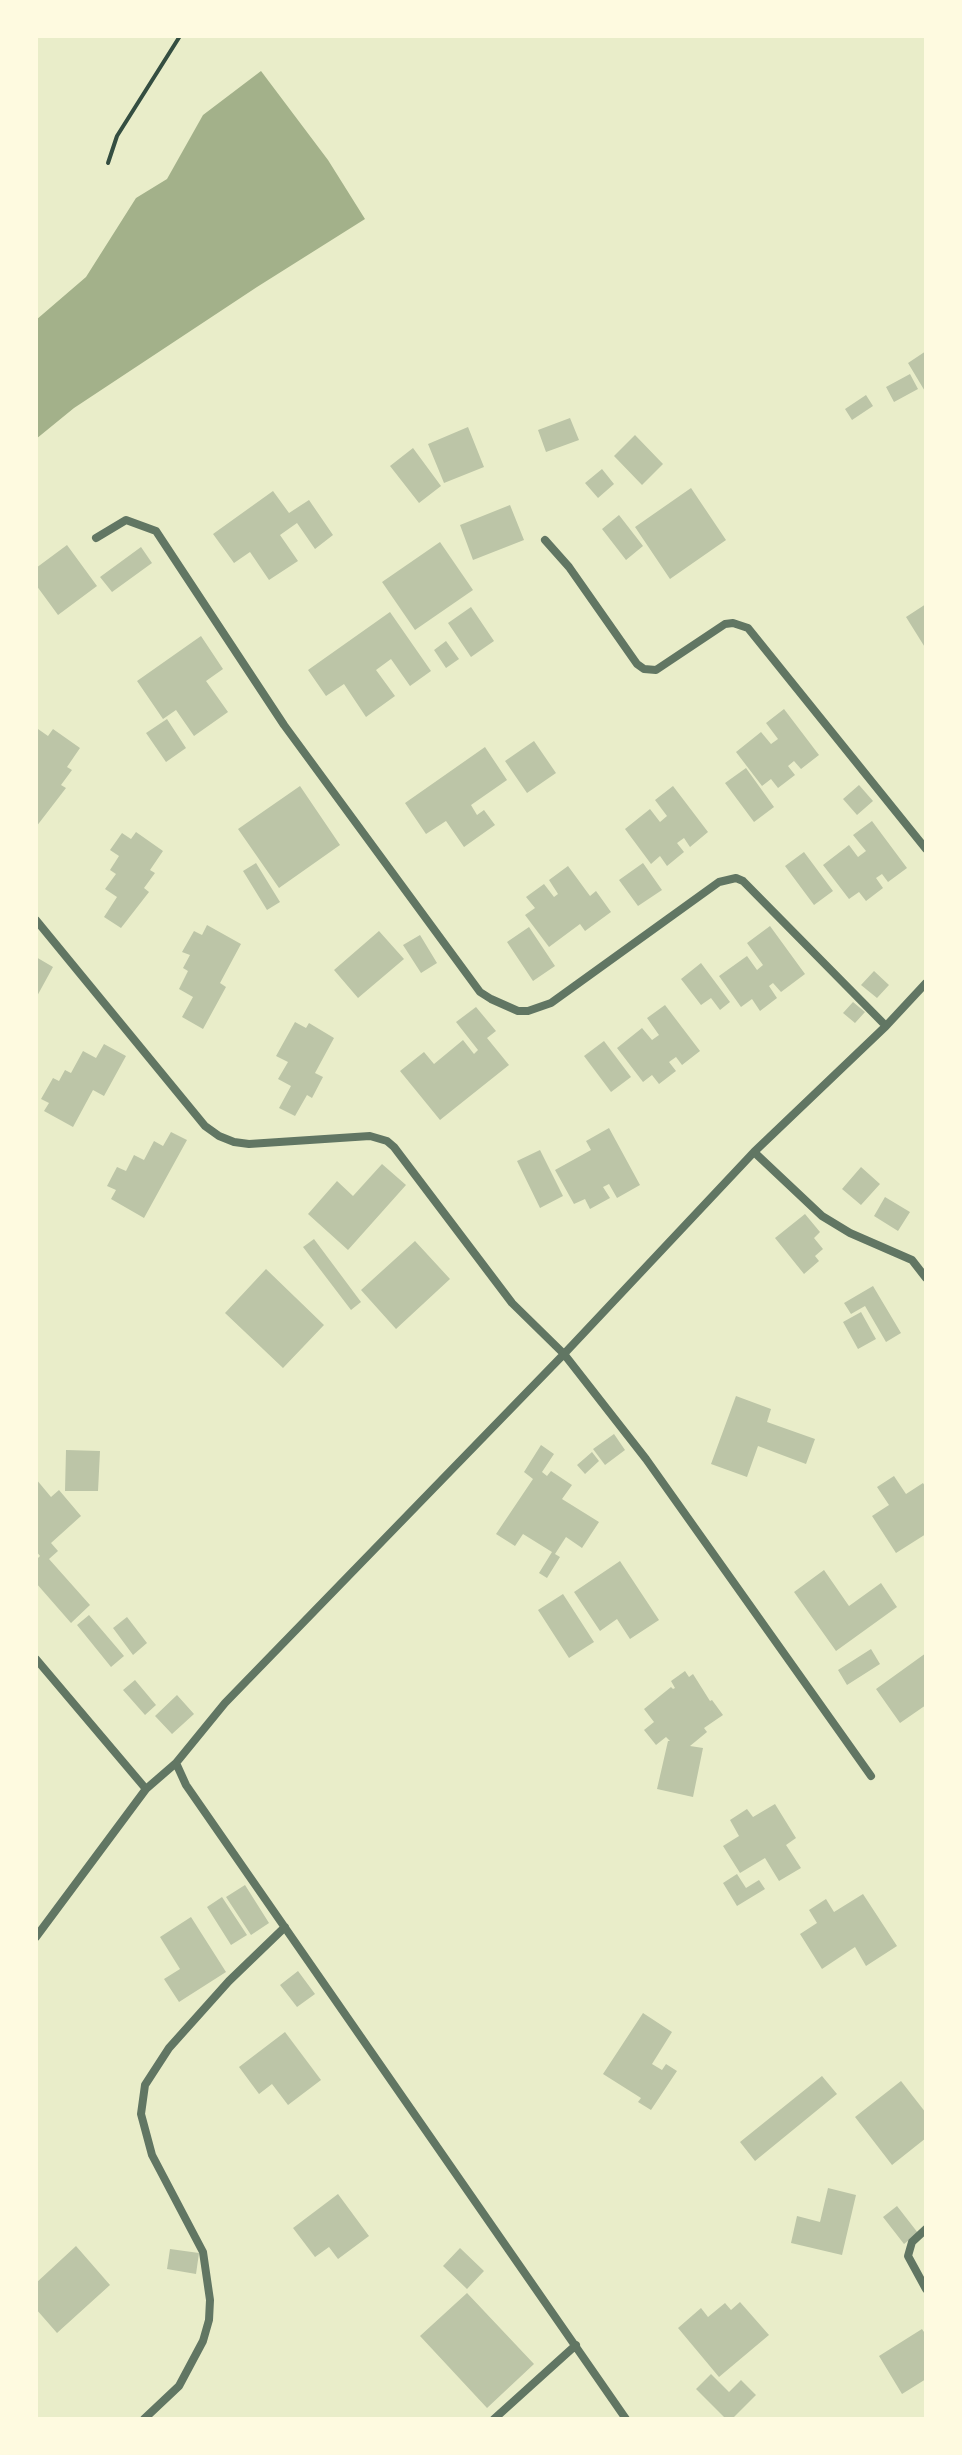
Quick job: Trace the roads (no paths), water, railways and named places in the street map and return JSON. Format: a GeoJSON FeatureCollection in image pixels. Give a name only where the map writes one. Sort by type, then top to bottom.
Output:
{"type":"FeatureCollection","features":[{"type":"Feature","properties":{"kind":"street"},"geometry":{"type":"LineString","coordinates":[[96,538],[126,520],[156,531],[284,725],[480,992],[491,999],[518,1011],[551,1003],[719,882],[736,878],[743,881],[886,1026]]}},
{"type":"Feature","properties":{"kind":"street"},"geometry":{"type":"LineString","coordinates":[[545,540],[569,567],[637,664],[644,669],[656,670],[725,624],[748,628],[926,849]]}},
{"type":"Feature","properties":{"kind":"street"},"geometry":{"type":"LineString","coordinates":[[36,920],[205,1126],[219,1136],[249,1144],[370,1136],[387,1141],[520,1313],[564,1354],[646,1459],[871,1776]]}},
{"type":"Feature","properties":{"kind":"street"},"geometry":{"type":"LineString","coordinates":[[36,1937],[146,1789],[176,1763],[225,1703],[564,1354],[754,1152],[886,1026],[926,983]]}},
{"type":"Feature","properties":{"kind":"street"},"geometry":{"type":"LineString","coordinates":[[754,1152],[822,1216],[850,1233],[912,1260],[926,1278]]}},
{"type":"Feature","properties":{"kind":"street"},"geometry":{"type":"LineString","coordinates":[[36,1659],[146,1789]]}},
{"type":"Feature","properties":{"kind":"street"},"geometry":{"type":"LineString","coordinates":[[176,1763],[186,1785],[626,2419]]}},
{"type":"Feature","properties":{"kind":"street"},"geometry":{"type":"LineString","coordinates":[[144,2419],[179,2386],[203,2341],[210,2300],[203,2252],[152,2155],[141,2114],[145,2085],[169,2048],[229,1981],[285,1927]]}},
{"type":"Feature","properties":{"kind":"street"},"geometry":{"type":"LineString","coordinates":[[926,2229],[912,2242],[908,2256],[926,2289]]}},
{"type":"Feature","properties":{"kind":"street"},"geometry":{"type":"LineString","coordinates":[[494,2419],[576,2345]]}}]}
